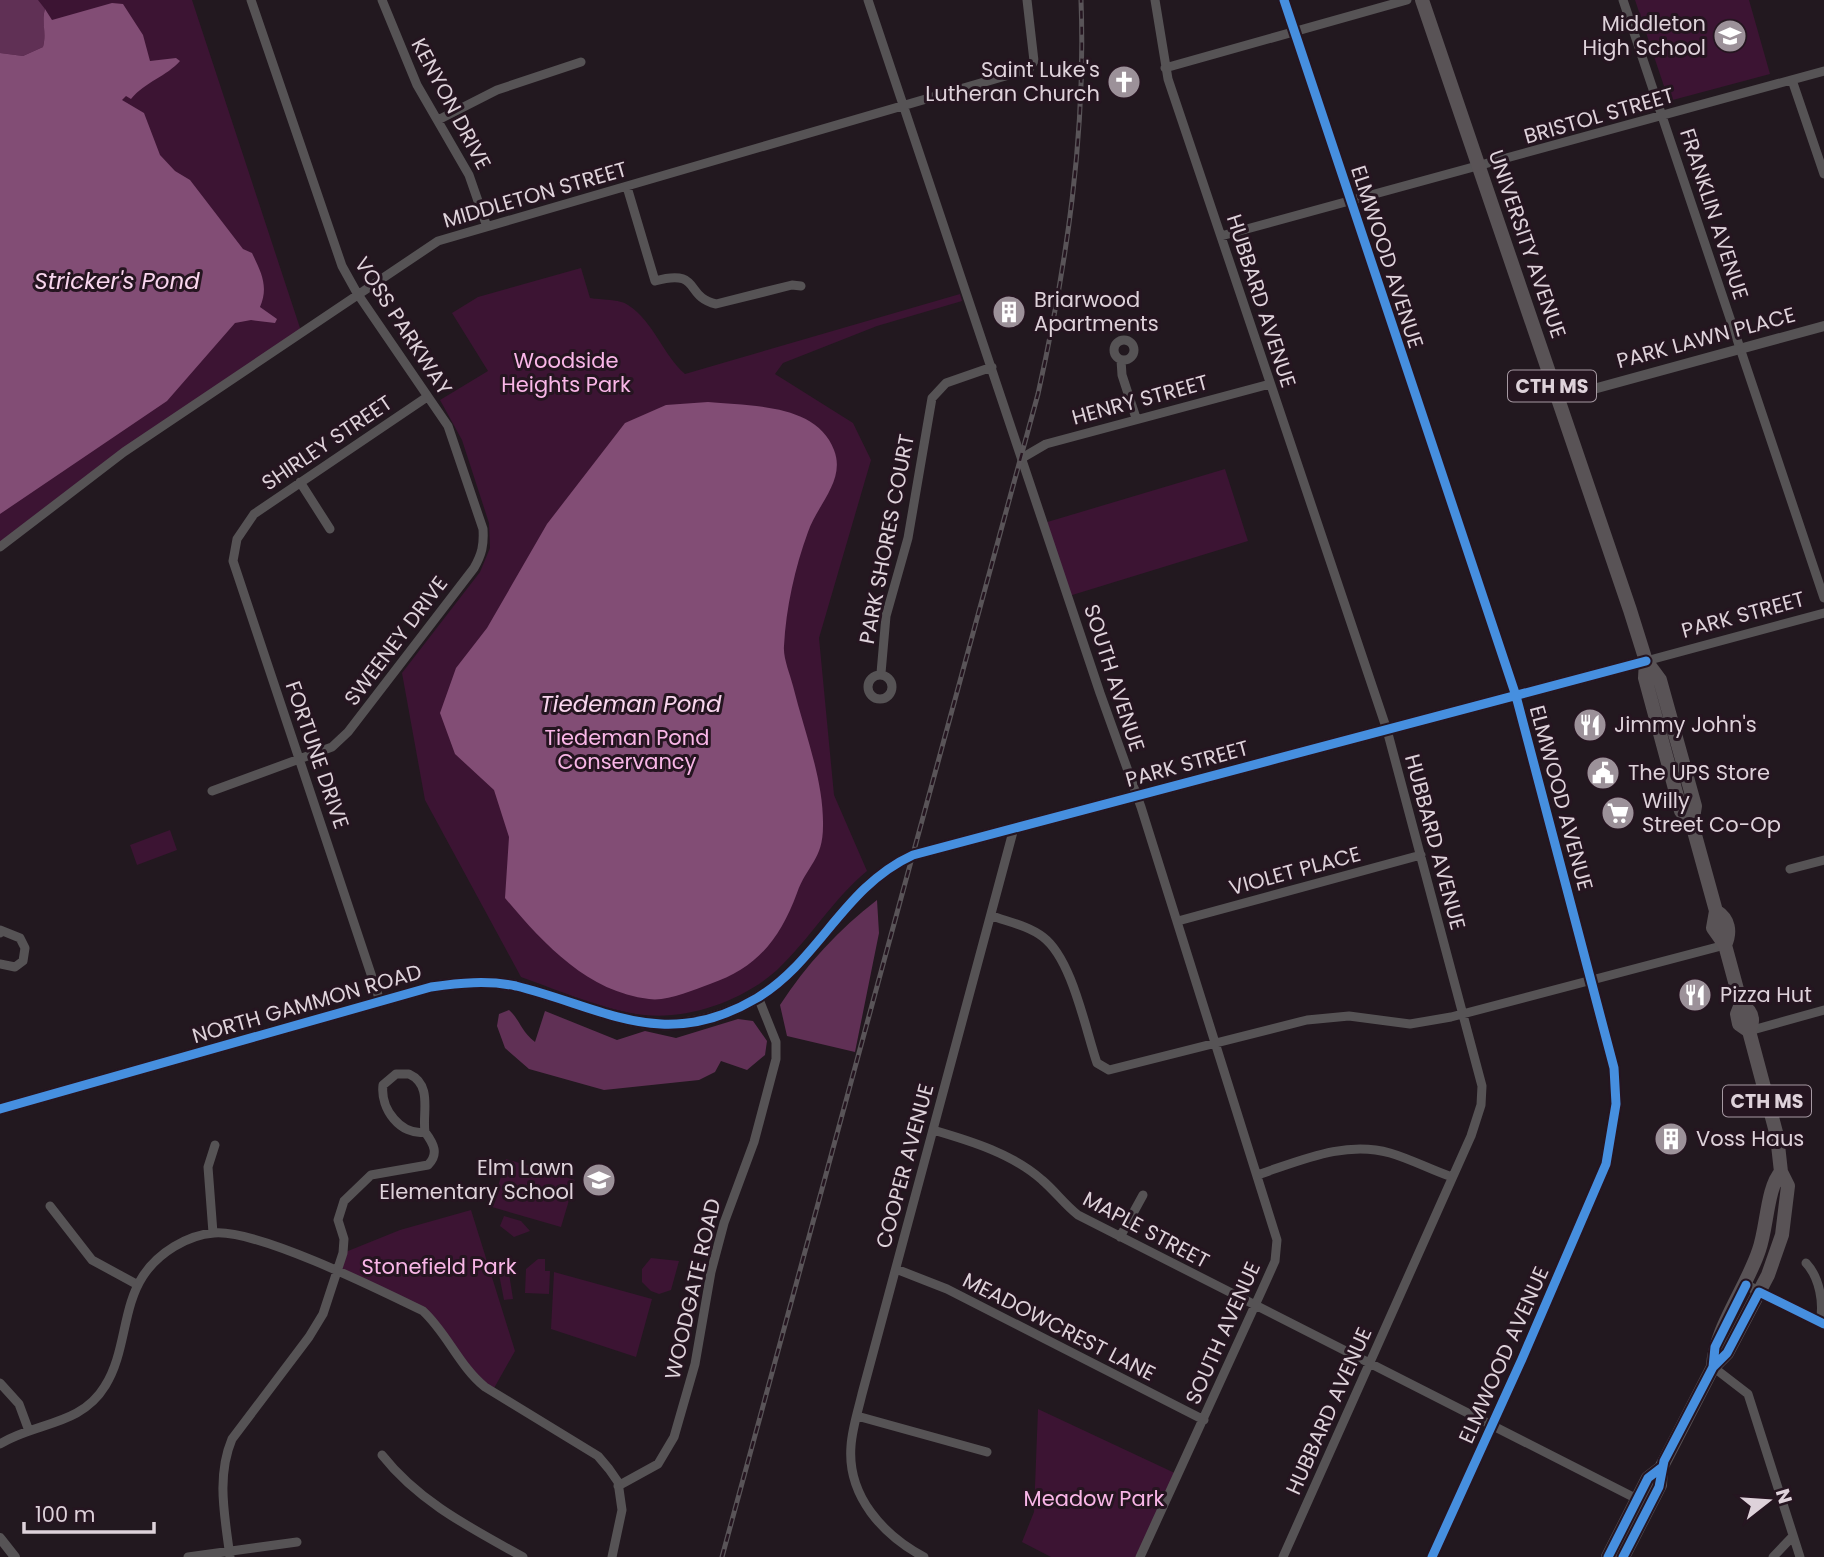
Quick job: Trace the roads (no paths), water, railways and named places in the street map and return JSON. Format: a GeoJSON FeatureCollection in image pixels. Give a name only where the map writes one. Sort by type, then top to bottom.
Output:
{"type":"FeatureCollection","features":[{"type":"Feature","properties":{"kind":"main road","name":"UNIVERSITY AVENUE"},"geometry":{"type":"LineString","coordinates":[[1422,0],[1646,661],[1658,673],[1664,692],[1695,808],[1692,824],[1716,911],[1713,928],[1725,945],[1741,1004],[1737,1014],[1740,1024],[1749,1031],[1778,1142],[1781,1171],[1788,1188],[1786,1218],[1775,1258],[1715,1347],[1713,1367],[1661,1468],[1648,1478],[1643,1502],[1623,1557]]}},
{"type":"Feature","properties":{"kind":"main road","name":"PARK STREET"},"geometry":{"type":"LineString","coordinates":[[782,978],[852,899],[884,871],[922,852],[1646,661]]}},
{"type":"Feature","properties":{"kind":"main road","name":"NORTH GAMMON ROAD"},"geometry":{"type":"LineString","coordinates":[[0,1109],[431,987],[477,982],[514,986],[623,1020],[656,1024],[713,1017],[758,997],[782,978]]}},
{"type":"Feature","properties":{"kind":"main road","name":"UNIVERSITY AVENUE"},"geometry":{"type":"LineString","coordinates":[[1608,1557],[1643,1502]]}},
{"type":"Feature","properties":{"kind":"street","name":"VOSS PARKWAY"},"geometry":{"type":"LineString","coordinates":[[251,0],[335,250],[357,293],[454,440],[483,530],[483,550]]}},
{"type":"Feature","properties":{"kind":"street","name":"KENYON DRIVE"},"geometry":{"type":"LineString","coordinates":[[382,0],[417,85],[470,175],[486,225]]}},
{"type":"Feature","properties":{"kind":"street","name":"SOUTH AVENUE"},"geometry":{"type":"LineString","coordinates":[[868,0],[1178,921],[1277,1240],[1275,1261],[1140,1557]]}},
{"type":"Feature","properties":{"kind":"street","name":"MIDDLETON STREET"},"geometry":{"type":"LineString","coordinates":[[0,547],[124,452],[438,240],[1028,69],[1032,64],[1034,51],[1027,0]]}},
{"type":"Feature","properties":{"kind":"street","name":"HUBBARD AVENUE"},"geometry":{"type":"LineString","coordinates":[[1156,0],[1165,68],[1387,730],[1482,1096],[1471,1136],[1283,1557]]}},
{"type":"Feature","properties":{"kind":"street","name":"ELMWOOD AVENUE"},"geometry":{"type":"LineString","coordinates":[[1284,0],[1516,696],[1614,1068],[1616,1104],[1610,1153],[1492,1427],[1432,1557]]}},
{"type":"Feature","properties":{"kind":"street"},"geometry":{"type":"LineString","coordinates":[[1165,68],[1407,0]]}},
{"type":"Feature","properties":{"kind":"street","name":"FRANKLIN AVENUE"},"geometry":{"type":"LineString","coordinates":[[1623,0],[1824,598]]}},
{"type":"Feature","properties":{"kind":"street"},"geometry":{"type":"LineString","coordinates":[[438,120],[497,90],[581,62]]}},
{"type":"Feature","properties":{"kind":"street","name":"BRISTOL STREET"},"geometry":{"type":"LineString","coordinates":[[1222,236],[1824,71]]}},
{"type":"Feature","properties":{"kind":"street"},"geometry":{"type":"LineString","coordinates":[[1793,80],[1824,174]]}},
{"type":"Feature","properties":{"kind":"street"},"geometry":{"type":"LineString","coordinates":[[627,187],[655,281],[676,275],[688,280],[708,302],[716,304],[793,285],[802,286]]}},
{"type":"Feature","properties":{"kind":"street","name":"PARK LAWN PLACE"},"geometry":{"type":"LineString","coordinates":[[1557,400],[1824,326]]}},
{"type":"Feature","properties":{"kind":"street"},"geometry":{"type":"LineString","coordinates":[[1121,359],[1122,375],[1136,418]]}},
{"type":"Feature","properties":{"kind":"street","name":"PARK SHORES COURT"},"geometry":{"type":"LineString","coordinates":[[881,673],[886,616],[908,538],[932,398],[946,383],[992,367]]}},
{"type":"Feature","properties":{"kind":"street","name":"HENRY STREET"},"geometry":{"type":"LineString","coordinates":[[1022,458],[1046,444],[1270,384]]}},
{"type":"Feature","properties":{"kind":"street","name":"SHIRLEY STREET"},"geometry":{"type":"LineString","coordinates":[[249,522],[254,514],[428,397]]}},
{"type":"Feature","properties":{"kind":"street"},"geometry":{"type":"LineString","coordinates":[[300,482],[330,529]]}},
{"type":"Feature","properties":{"kind":"street","name":"FORTUNE DRIVE"},"geometry":{"type":"LineString","coordinates":[[249,522],[237,539],[233,561],[380,1001]]}},
{"type":"Feature","properties":{"kind":"street","name":"SWEENEY DRIVE"},"geometry":{"type":"LineString","coordinates":[[212,791],[332,747],[348,733],[474,568],[483,550]]}},
{"type":"Feature","properties":{"kind":"street","name":"PARK STREET"},"geometry":{"type":"LineString","coordinates":[[1646,661],[1824,613]]}},
{"type":"Feature","properties":{"kind":"street","name":"COOPER AVENUE"},"geometry":{"type":"LineString","coordinates":[[924,1557],[892,1537],[870,1513],[858,1488],[851,1463],[857,1416],[1014,828]]}},
{"type":"Feature","properties":{"kind":"street","name":"VIOLET PLACE"},"geometry":{"type":"LineString","coordinates":[[1178,921],[1421,855]]}},
{"type":"Feature","properties":{"kind":"street"},"geometry":{"type":"LineString","coordinates":[[1790,869],[1824,860]]}},
{"type":"Feature","properties":{"kind":"street"},"geometry":{"type":"LineString","coordinates":[[992,916],[1041,935],[1053,947],[1066,968],[1097,1063],[1109,1070],[1333,1017],[1410,1024],[1462,1014],[1725,945]]}},
{"type":"Feature","properties":{"kind":"street"},"geometry":{"type":"LineString","coordinates":[[0,930],[20,939],[25,955],[23,961],[15,967],[0,964]]}},
{"type":"Feature","properties":{"kind":"street","name":"WOODGATE ROAD"},"geometry":{"type":"LineString","coordinates":[[618,1486],[633,1480],[664,1457],[681,1415],[695,1364],[711,1272],[724,1223],[754,1142],[776,1059],[774,1033],[758,997]]}},
{"type":"Feature","properties":{"kind":"street"},"geometry":{"type":"LineString","coordinates":[[1749,1031],[1824,1010]]}},
{"type":"Feature","properties":{"kind":"street"},"geometry":{"type":"LineString","coordinates":[[229,1555],[223,1495],[225,1456],[240,1427],[314,1330],[345,1245],[338,1220],[344,1201],[371,1175],[428,1166],[435,1155],[435,1148],[425,1132],[426,1106],[421,1085],[409,1074],[390,1076],[382,1092],[387,1110],[397,1122],[417,1133],[425,1132]]}},
{"type":"Feature","properties":{"kind":"street","name":"MAPLE STREET"},"geometry":{"type":"LineString","coordinates":[[933,1130],[982,1145],[1016,1162],[1043,1181],[1078,1215],[1643,1502]]}},
{"type":"Feature","properties":{"kind":"street"},"geometry":{"type":"LineString","coordinates":[[213,1233],[208,1167],[215,1145]]}},
{"type":"Feature","properties":{"kind":"street"},"geometry":{"type":"LineString","coordinates":[[1257,1175],[1319,1155],[1353,1149],[1393,1154],[1452,1177]]}},
{"type":"Feature","properties":{"kind":"street"},"geometry":{"type":"LineString","coordinates":[[1120,1237],[1143,1195]]}},
{"type":"Feature","properties":{"kind":"street"},"geometry":{"type":"LineString","coordinates":[[50,1206],[92,1260],[138,1285]]}},
{"type":"Feature","properties":{"kind":"street"},"geometry":{"type":"LineString","coordinates":[[0,1444],[29,1431],[62,1422],[84,1408],[105,1387],[138,1285],[151,1267],[175,1245],[213,1233],[248,1237],[337,1272],[423,1311],[439,1325],[476,1379],[598,1455],[609,1468],[618,1486],[622,1510],[612,1557]]}},
{"type":"Feature","properties":{"kind":"street"},"geometry":{"type":"LineString","coordinates":[[1752,1289],[1822,1323],[1823,1305],[1814,1274],[1805,1263]]}},
{"type":"Feature","properties":{"kind":"street","name":"MEADOWCREST LANE"},"geometry":{"type":"LineString","coordinates":[[896,1269],[947,1290],[1204,1420]]}},
{"type":"Feature","properties":{"kind":"street"},"geometry":{"type":"LineString","coordinates":[[1713,1367],[1748,1394],[1800,1557]]}},
{"type":"Feature","properties":{"kind":"street"},"geometry":{"type":"LineString","coordinates":[[0,1383],[19,1404],[29,1431]]}},
{"type":"Feature","properties":{"kind":"street"},"geometry":{"type":"LineString","coordinates":[[857,1416],[987,1452]]}},
{"type":"Feature","properties":{"kind":"street"},"geometry":{"type":"LineString","coordinates":[[382,1455],[399,1478],[428,1502],[523,1557]]}},
{"type":"Feature","properties":{"kind":"street"},"geometry":{"type":"LineString","coordinates":[[1773,1557],[1793,1536]]}},
{"type":"Feature","properties":{"kind":"street"},"geometry":{"type":"LineString","coordinates":[[0,1538],[15,1557]]}},
{"type":"Feature","properties":{"kind":"street"},"geometry":{"type":"LineString","coordinates":[[188,1557],[229,1555],[297,1542]]}},
{"type":"Feature","properties":{"kind":"water","name":"Stricker's Pond"},"geometry":{"type":"Polygon","coordinates":[[[112,3],[123,4],[143,35],[150,61],[176,58],[180,61],[131,99],[126,96],[122,100],[144,113],[160,155],[175,171],[190,180],[243,249],[252,253],[264,286],[260,307],[277,319],[275,323],[251,320],[235,323],[167,401],[0,514],[0,53],[23,56],[43,47],[45,9],[52,20],[112,3]]]}},
{"type":"Feature","properties":{"kind":"water","name":"Tiedeman Pond"},"geometry":{"type":"Polygon","coordinates":[[[708,402],[761,407],[797,415],[813,423],[825,435],[837,461],[833,482],[812,522],[799,559],[789,602],[784,646],[817,773],[822,809],[822,837],[817,855],[783,924],[765,950],[741,970],[727,977],[671,997],[649,999],[627,994],[586,976],[550,947],[505,898],[509,837],[494,790],[455,754],[440,713],[456,668],[487,628],[547,524],[625,423],[666,405],[708,402]]]}},
{"type":"Feature","properties":{"kind":"railway"},"geometry":{"type":"LineString","coordinates":[[722,1557],[1038,394],[1058,296],[1072,198],[1080,100],[1081,0]]}},
{"type":"Feature","properties":{"kind":"place","name":"Middleton High School"},"geometry":{"type":"Point","coordinates":[1730,36]}},
{"type":"Feature","properties":{"kind":"place","name":"Saint Luke's Lutheran Church"},"geometry":{"type":"Point","coordinates":[1124,82]}},
{"type":"Feature","properties":{"kind":"place","name":"Briarwood Apartments"},"geometry":{"type":"Point","coordinates":[1009,312]}},
{"type":"Feature","properties":{"kind":"place","name":"Jimmy John's"},"geometry":{"type":"Point","coordinates":[1590,725]}},
{"type":"Feature","properties":{"kind":"place","name":"The UPS Store"},"geometry":{"type":"Point","coordinates":[1603,773]}},
{"type":"Feature","properties":{"kind":"place","name":"Willy Street Co-Op"},"geometry":{"type":"Point","coordinates":[1618,813]}},
{"type":"Feature","properties":{"kind":"place","name":"Pizza Hut"},"geometry":{"type":"Point","coordinates":[1695,995]}},
{"type":"Feature","properties":{"kind":"place","name":"Voss Haus"},"geometry":{"type":"Point","coordinates":[1671,1139]}},
{"type":"Feature","properties":{"kind":"place","name":"Elm Lawn Elementary School"},"geometry":{"type":"Point","coordinates":[599,1180]}},
{"type":"Feature","properties":{"kind":"park label","name":"Woodside Heights Park"},"geometry":{"type":"Point","coordinates":[566,373]}},
{"type":"Feature","properties":{"kind":"park label","name":"Tiedeman Pond Conservancy"},"geometry":{"type":"Point","coordinates":[627,750]}},
{"type":"Feature","properties":{"kind":"park label","name":"Stonefield Park"},"geometry":{"type":"Point","coordinates":[439,1267]}},
{"type":"Feature","properties":{"kind":"park label","name":"Meadow Park"},"geometry":{"type":"Point","coordinates":[1094,1499]}}]}
